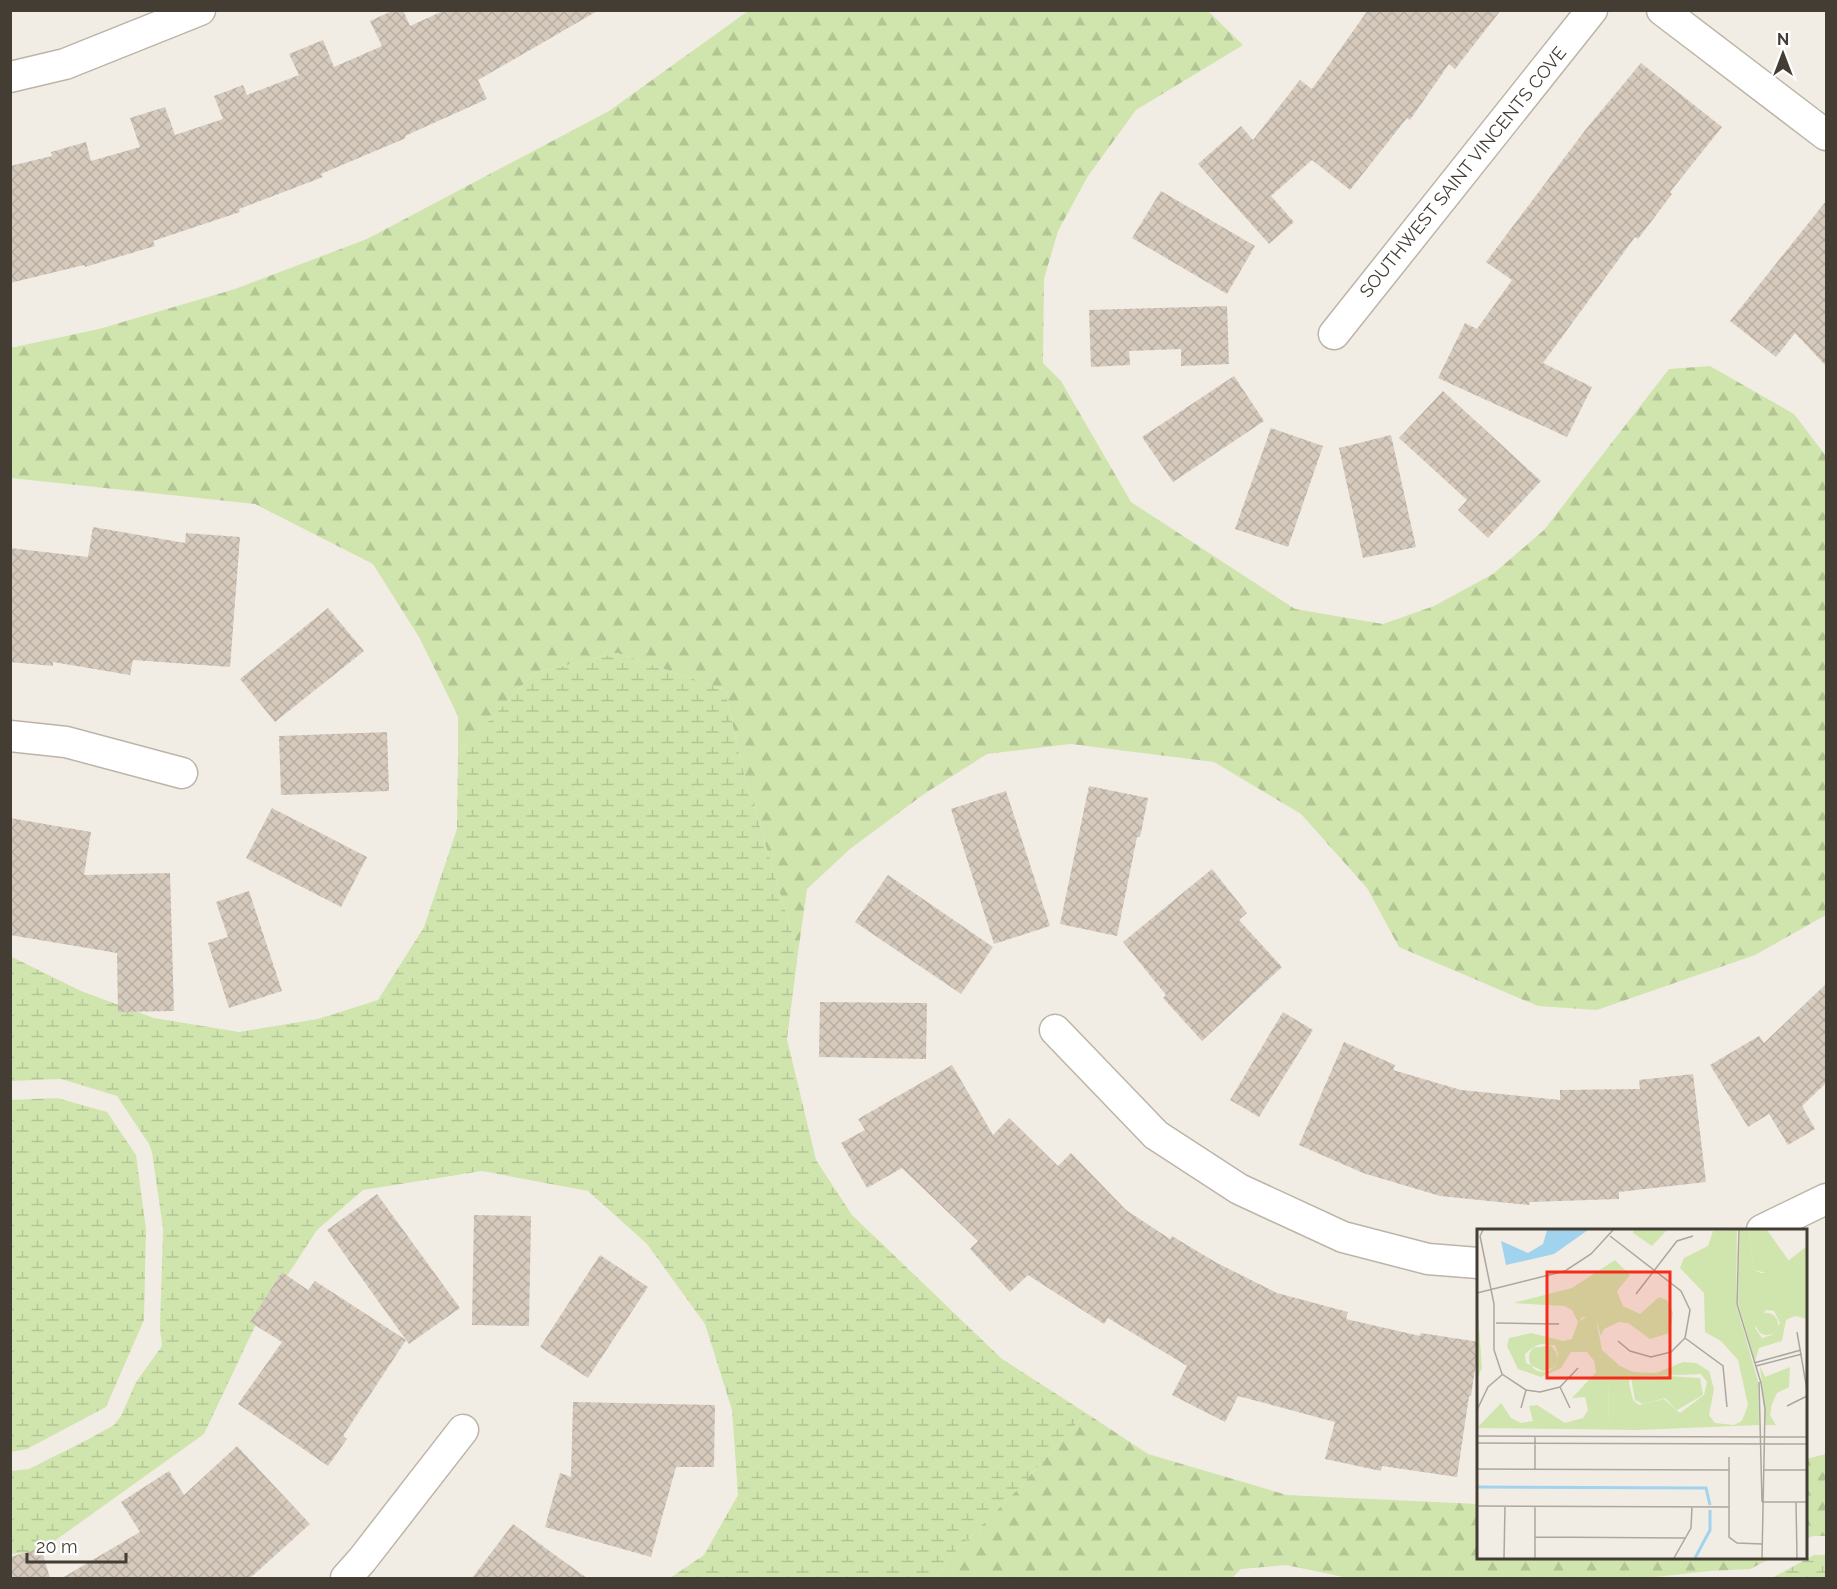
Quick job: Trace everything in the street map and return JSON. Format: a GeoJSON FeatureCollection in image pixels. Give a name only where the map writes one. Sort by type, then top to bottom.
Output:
{"type":"FeatureCollection","features":[{"type":"Feature","properties":{"kind":"street"},"geometry":{"type":"LineString","coordinates":[[10,77],[65,64],[200,10]]}},
{"type":"Feature","properties":{"kind":"street","name":"SOUTHWEST SAINT VINCENTS COVE"},"geometry":{"type":"LineString","coordinates":[[1334,334],[1592,10]]}},
{"type":"Feature","properties":{"kind":"street"},"geometry":{"type":"LineString","coordinates":[[1662,10],[1827,135]]}},
{"type":"Feature","properties":{"kind":"street"},"geometry":{"type":"LineString","coordinates":[[10,736],[66,742],[182,773]]}},
{"type":"Feature","properties":{"kind":"street"},"geometry":{"type":"LineString","coordinates":[[1054,1030],[1156,1135],[1239,1189],[1343,1237],[1428,1259],[1477,1263]]}},
{"type":"Feature","properties":{"kind":"street"},"geometry":{"type":"LineString","coordinates":[[1764,1229],[1827,1198]]}},
{"type":"Feature","properties":{"kind":"street"},"geometry":{"type":"LineString","coordinates":[[346,1578],[463,1430]]}},
{"type":"Feature","properties":{"kind":"green space"},"geometry":{"type":"Polygon","coordinates":[[[748,11],[1208,11],[1243,45],[1136,110],[1088,176],[1058,231],[1044,279],[1043,363],[1061,381],[1131,502],[1295,609],[1383,624],[1434,606],[1493,574],[1544,530],[1669,369],[1710,366],[1794,414],[1826,456],[1826,915],[1755,955],[1597,1010],[1538,1006],[1399,947],[1367,888],[1301,814],[1214,762],[1071,744],[987,754],[924,794],[850,849],[807,889],[798,953],[741,763],[725,690],[617,653],[534,673],[458,754],[458,716],[419,637],[373,564],[255,504],[11,478],[10,348],[99,329],[235,289],[367,239],[609,111],[748,11]]]}},
{"type":"Feature","properties":{"kind":"green space"},"geometry":{"type":"Polygon","coordinates":[[[617,653],[725,690],[741,763],[798,953],[787,1039],[816,1160],[852,1215],[1002,1359],[1086,1413],[1017,1490],[955,1552],[936,1578],[670,1578],[704,1555],[738,1495],[732,1410],[705,1324],[647,1244],[588,1191],[482,1171],[363,1190],[317,1230],[257,1322],[204,1434],[39,1552],[11,1554],[11,1471],[29,1469],[114,1425],[121,1416],[136,1382],[162,1346],[160,1328],[163,1229],[152,1152],[117,1096],[61,1079],[11,1081],[10,956],[81,991],[154,1018],[239,1032],[318,1019],[378,1000],[424,927],[457,829],[458,754],[534,673],[617,653]]]}},
{"type":"Feature","properties":{"kind":"green space"},"geometry":{"type":"Polygon","coordinates":[[[57,1098],[107,1112],[136,1155],[146,1229],[144,1320],[106,1407],[27,1449],[11,1452],[11,1100],[57,1098]]]}},
{"type":"Feature","properties":{"kind":"green space"},"geometry":{"type":"Polygon","coordinates":[[[1086,1413],[1148,1454],[1287,1495],[1477,1504],[1477,1559],[1770,1559],[1750,1569],[1647,1578],[1348,1578],[1286,1565],[1241,1569],[1232,1578],[936,1578],[955,1552],[1017,1490],[1086,1413]]]}},
{"type":"Feature","properties":{"kind":"green space"},"geometry":{"type":"Polygon","coordinates":[[[1826,1454],[1826,1536],[1807,1539],[1807,1459],[1826,1454]]]}},
{"type":"Feature","properties":{"kind":"green space"},"geometry":{"type":"Polygon","coordinates":[[[1814,1555],[1826,1555],[1826,1578],[1772,1578],[1807,1559],[1814,1555]]]}},
{"type":"Feature","properties":{"kind":"building"},"geometry":{"type":"Polygon","coordinates":[[[394,10],[403,10],[410,26],[445,10],[599,10],[478,80],[487,99],[405,136],[406,138],[321,174],[323,177],[239,209],[240,212],[153,241],[155,246],[85,267],[84,265],[10,283],[10,166],[52,156],[51,152],[86,142],[91,161],[140,147],[130,118],[165,107],[175,135],[223,119],[214,96],[243,85],[247,95],[299,75],[289,54],[323,40],[334,67],[382,46],[370,21],[394,10]]]}},
{"type":"Feature","properties":{"kind":"building"},"geometry":{"type":"Polygon","coordinates":[[[1368,10],[1501,10],[1455,69],[1449,64],[1410,120],[1407,118],[1350,190],[1312,160],[1271,196],[1294,222],[1269,244],[1198,164],[1241,126],[1253,140],[1300,80],[1312,89],[1368,10]]]}},
{"type":"Feature","properties":{"kind":"building"},"geometry":{"type":"Polygon","coordinates":[[[1641,63],[1722,127],[1670,192],[1672,194],[1638,239],[1635,237],[1543,363],[1592,387],[1567,437],[1438,378],[1465,323],[1477,329],[1512,280],[1486,262],[1586,129],[1641,63]]]}},
{"type":"Feature","properties":{"kind":"building"},"geometry":{"type":"Polygon","coordinates":[[[1161,191],[1255,246],[1227,294],[1132,238],[1161,191]]]}},
{"type":"Feature","properties":{"kind":"building"},"geometry":{"type":"Polygon","coordinates":[[[1827,200],[1827,367],[1795,333],[1776,357],[1730,321],[1827,200]]]}},
{"type":"Feature","properties":{"kind":"building"},"geometry":{"type":"Polygon","coordinates":[[[1227,306],[1229,364],[1181,366],[1181,349],[1129,351],[1130,365],[1091,367],[1089,310],[1227,306]]]}},
{"type":"Feature","properties":{"kind":"building"},"geometry":{"type":"Polygon","coordinates":[[[1234,376],[1264,421],[1173,482],[1142,437],[1234,376]]]}},
{"type":"Feature","properties":{"kind":"building"},"geometry":{"type":"Polygon","coordinates":[[[1443,391],[1541,481],[1488,538],[1458,510],[1467,500],[1399,438],[1443,391]]]}},
{"type":"Feature","properties":{"kind":"building"},"geometry":{"type":"Polygon","coordinates":[[[1271,428],[1323,446],[1288,547],[1235,529],[1271,428]]]}},
{"type":"Feature","properties":{"kind":"building"},"geometry":{"type":"Polygon","coordinates":[[[1391,435],[1416,547],[1363,558],[1339,448],[1391,435]]]}},
{"type":"Feature","properties":{"kind":"building"},"geometry":{"type":"Polygon","coordinates":[[[93,527],[185,543],[186,533],[240,537],[230,667],[133,660],[130,675],[53,662],[53,666],[10,662],[10,548],[88,557],[93,527]]]}},
{"type":"Feature","properties":{"kind":"building"},"geometry":{"type":"Polygon","coordinates":[[[328,608],[364,651],[275,722],[240,679],[328,608]]]}},
{"type":"Feature","properties":{"kind":"building"},"geometry":{"type":"Polygon","coordinates":[[[387,732],[389,791],[281,795],[279,736],[387,732]]]}},
{"type":"Feature","properties":{"kind":"building"},"geometry":{"type":"Polygon","coordinates":[[[1089,786],[1148,798],[1140,837],[1137,837],[1117,936],[1060,924],[1089,786]]]}},
{"type":"Feature","properties":{"kind":"building"},"geometry":{"type":"Polygon","coordinates":[[[1006,791],[1050,926],[994,944],[951,809],[1006,791]]]}},
{"type":"Feature","properties":{"kind":"building"},"geometry":{"type":"Polygon","coordinates":[[[272,808],[367,857],[341,907],[246,858],[272,808]]]}},
{"type":"Feature","properties":{"kind":"building"},"geometry":{"type":"Polygon","coordinates":[[[10,818],[91,832],[84,875],[170,873],[174,1011],[118,1012],[117,953],[10,935],[10,818]]]}},
{"type":"Feature","properties":{"kind":"building"},"geometry":{"type":"Polygon","coordinates":[[[1212,869],[1247,913],[1239,920],[1282,967],[1202,1041],[1163,998],[1166,995],[1123,942],[1212,869]]]}},
{"type":"Feature","properties":{"kind":"building"},"geometry":{"type":"Polygon","coordinates":[[[888,875],[993,947],[961,994],[855,922],[888,875]]]}},
{"type":"Feature","properties":{"kind":"building"},"geometry":{"type":"Polygon","coordinates":[[[249,891],[282,991],[229,1008],[208,943],[228,937],[216,902],[249,891]]]}},
{"type":"Feature","properties":{"kind":"building"},"geometry":{"type":"Polygon","coordinates":[[[1827,983],[1827,1082],[1802,1106],[1815,1129],[1788,1145],[1769,1114],[1748,1127],[1710,1065],[1759,1036],[1764,1043],[1827,983]]]}},
{"type":"Feature","properties":{"kind":"building"},"geometry":{"type":"Polygon","coordinates":[[[820,1002],[927,1003],[926,1059],[819,1057],[820,1002]]]}},
{"type":"Feature","properties":{"kind":"building"},"geometry":{"type":"Polygon","coordinates":[[[1283,1012],[1313,1030],[1259,1117],[1230,1100],[1283,1012]]]}},
{"type":"Feature","properties":{"kind":"building"},"geometry":{"type":"Polygon","coordinates":[[[1344,1042],[1395,1065],[1393,1070],[1461,1090],[1560,1100],[1560,1090],[1640,1089],[1639,1080],[1693,1074],[1706,1182],[1619,1192],[1619,1199],[1530,1202],[1529,1205],[1440,1196],[1363,1173],[1299,1145],[1344,1042]]]}},
{"type":"Feature","properties":{"kind":"building"},"geometry":{"type":"Polygon","coordinates":[[[952,1065],[993,1135],[1009,1118],[1058,1166],[1071,1153],[1126,1210],[1170,1239],[1172,1236],[1217,1263],[1277,1293],[1348,1312],[1346,1319],[1420,1336],[1421,1333],[1477,1342],[1477,1356],[1457,1477],[1382,1466],[1381,1471],[1325,1459],[1335,1422],[1238,1396],[1225,1422],[1172,1395],[1187,1366],[1108,1318],[1104,1324],[1028,1275],[1010,1292],[970,1249],[978,1241],[902,1168],[867,1188],[841,1143],[865,1130],[858,1119],[952,1065]]]}},
{"type":"Feature","properties":{"kind":"building"},"geometry":{"type":"Polygon","coordinates":[[[377,1194],[460,1308],[409,1344],[327,1230],[377,1194]]]}},
{"type":"Feature","properties":{"kind":"building"},"geometry":{"type":"Polygon","coordinates":[[[474,1215],[531,1216],[529,1326],[472,1325],[474,1215]]]}},
{"type":"Feature","properties":{"kind":"building"},"geometry":{"type":"Polygon","coordinates":[[[600,1255],[648,1287],[588,1378],[540,1347],[600,1255]]]}},
{"type":"Feature","properties":{"kind":"building"},"geometry":{"type":"Polygon","coordinates":[[[282,1272],[308,1290],[315,1281],[406,1340],[343,1436],[347,1439],[328,1466],[238,1404],[282,1342],[250,1322],[282,1272]]]}},
{"type":"Feature","properties":{"kind":"building"},"geometry":{"type":"Polygon","coordinates":[[[573,1402],[715,1405],[714,1467],[676,1467],[651,1557],[545,1527],[560,1473],[571,1477],[573,1402]]]}},
{"type":"Feature","properties":{"kind":"building"},"geometry":{"type":"Polygon","coordinates":[[[237,1446],[310,1524],[250,1578],[62,1578],[140,1532],[121,1502],[169,1471],[184,1495],[237,1446]]]}},
{"type":"Feature","properties":{"kind":"building"},"geometry":{"type":"Polygon","coordinates":[[[513,1524],[555,1555],[587,1578],[472,1578],[513,1524]]]}},
{"type":"Feature","properties":{"kind":"building"},"geometry":{"type":"Polygon","coordinates":[[[41,1548],[50,1578],[10,1578],[10,1557],[41,1548]]]}}]}
